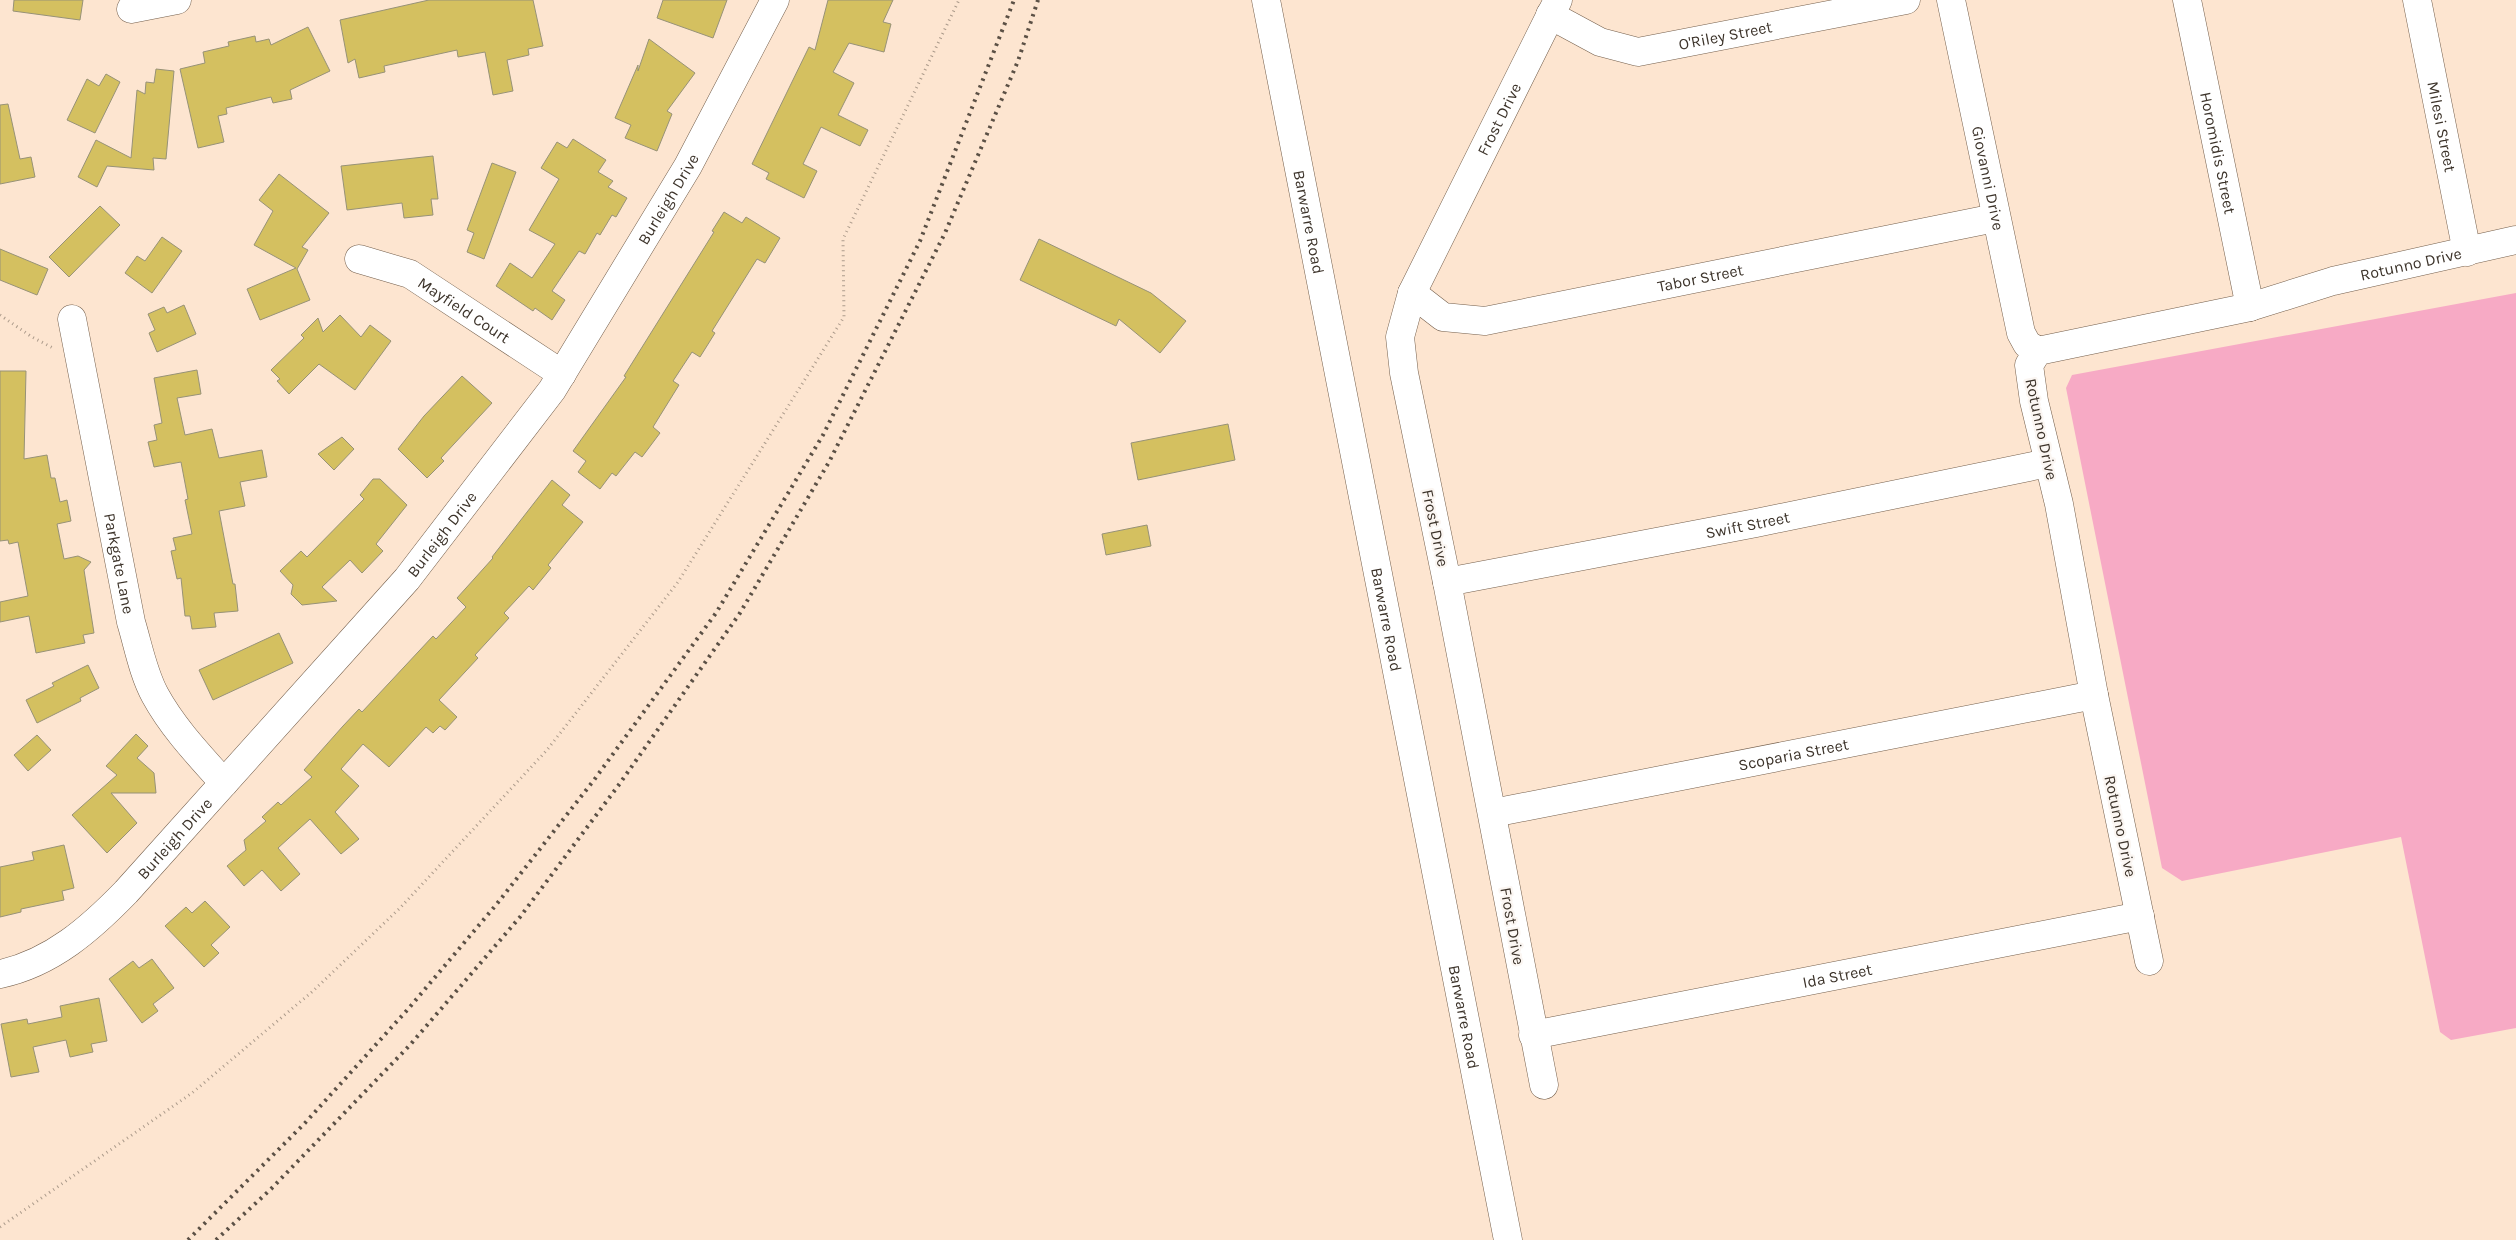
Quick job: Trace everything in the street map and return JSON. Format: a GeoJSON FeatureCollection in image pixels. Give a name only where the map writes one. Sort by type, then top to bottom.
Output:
{"type":"FeatureCollection","features":[{"type":"Feature","properties":{"kind":"street"},"geometry":{"type":"LineString","coordinates":[[131,9],[177,0]]}},
{"type":"Feature","properties":{"kind":"street","name":"Burleigh Drive"},"geometry":{"type":"LineString","coordinates":[[0,974],[33,962],[66,946],[92,926],[224,783],[407,579],[509,448],[562,374],[688,166],[774,0]]}},
{"type":"Feature","properties":{"kind":"street","name":"Barwarre Road"},"geometry":{"type":"LineString","coordinates":[[1266,0],[1508,1240]]}},
{"type":"Feature","properties":{"kind":"street","name":"O'Riley Street"},"geometry":{"type":"LineString","coordinates":[[1554,8],[1600,42],[1638,52],[1906,0]]}},
{"type":"Feature","properties":{"kind":"street","name":"Giovanni Drive"},"geometry":{"type":"LineString","coordinates":[[1951,0],[1995,218],[2021,333],[2027,344],[2038,351]]}},
{"type":"Feature","properties":{"kind":"street","name":"Horomidis Street"},"geometry":{"type":"LineString","coordinates":[[2187,0],[2250,307]]}},
{"type":"Feature","properties":{"kind":"street","name":"Milesi Street"},"geometry":{"type":"LineString","coordinates":[[2417,0],[2467,252]]}},
{"type":"Feature","properties":{"kind":"street","name":"Frost Drive"},"geometry":{"type":"LineString","coordinates":[[1544,1085],[1400,337],[1412,293],[1554,8]]}},
{"type":"Feature","properties":{"kind":"street","name":"Tabor Street"},"geometry":{"type":"LineString","coordinates":[[1412,293],[1443,317],[1485,321],[1995,218]]}},
{"type":"Feature","properties":{"kind":"street","name":"Rotunno Drive"},"geometry":{"type":"LineString","coordinates":[[2149,961],[2094,695],[2058,504],[2034,402],[2029,365],[2038,351],[2250,307],[2333,281],[2516,240]]}},
{"type":"Feature","properties":{"kind":"street","name":"Mayfield Court"},"geometry":{"type":"LineString","coordinates":[[359,260],[410,274],[562,374]]}},
{"type":"Feature","properties":{"kind":"street","name":"Parkgate Lane"},"geometry":{"type":"LineString","coordinates":[[72,320],[131,622],[143,664],[154,694],[177,729],[224,783]]}},
{"type":"Feature","properties":{"kind":"street","name":"Swift Street"},"geometry":{"type":"LineString","coordinates":[[1447,582],[1756,523],[2048,463]]}},
{"type":"Feature","properties":{"kind":"street","name":"Scoparia Street"},"geometry":{"type":"LineString","coordinates":[[1493,813],[2094,695]]}},
{"type":"Feature","properties":{"kind":"street","name":"Ida Street"},"geometry":{"type":"LineString","coordinates":[[1533,1035],[2140,916]]}},
{"type":"Feature","properties":{"kind":"path"},"geometry":{"type":"LineString","coordinates":[[0,1228],[192,1093],[312,991],[400,908],[547,750],[678,582],[844,317],[843,239],[959,0]]}},
{"type":"Feature","properties":{"kind":"path"},"geometry":{"type":"LineString","coordinates":[[0,315],[32,337],[80,362]]}},
{"type":"Feature","properties":{"kind":"shaded area"},"geometry":{"type":"Polygon","coordinates":[[[2516,293],[2516,1028],[2451,1040],[2440,1032],[2401,837],[2182,881],[2162,868],[2066,388],[2072,375],[2516,293]]]}},
{"type":"Feature","properties":{"kind":"building"},"geometry":{"type":"Polygon","coordinates":[[[14,0],[83,0],[80,20],[13,11],[14,0]]]}},
{"type":"Feature","properties":{"kind":"building"},"geometry":{"type":"Polygon","coordinates":[[[429,0],[533,0],[543,46],[528,49],[529,55],[507,60],[513,91],[493,95],[485,52],[458,57],[457,50],[384,66],[385,72],[359,78],[355,59],[348,63],[340,20],[429,0]]]}},
{"type":"Feature","properties":{"kind":"building"},"geometry":{"type":"Polygon","coordinates":[[[663,0],[727,0],[713,38],[657,18],[663,0]]]}},
{"type":"Feature","properties":{"kind":"building"},"geometry":{"type":"Polygon","coordinates":[[[828,0],[893,0],[883,22],[891,24],[884,52],[849,43],[833,72],[854,83],[838,115],[868,130],[860,146],[821,127],[803,164],[817,171],[804,198],[766,179],[769,173],[752,164],[809,47],[815,50],[828,0]]]}},
{"type":"Feature","properties":{"kind":"building"},"geometry":{"type":"Polygon","coordinates":[[[308,27],[330,71],[290,90],[292,99],[273,103],[271,97],[226,108],[227,114],[218,116],[224,142],[198,148],[180,69],[205,63],[203,52],[229,46],[228,42],[255,36],[256,42],[269,39],[271,45],[308,27]]]}},
{"type":"Feature","properties":{"kind":"building"},"geometry":{"type":"Polygon","coordinates":[[[649,39],[695,73],[667,111],[672,114],[657,151],[625,138],[631,125],[615,118],[638,65],[638,71],[649,39]]]}},
{"type":"Feature","properties":{"kind":"building"},"geometry":{"type":"Polygon","coordinates":[[[156,69],[174,71],[166,159],[153,158],[154,170],[107,166],[97,187],[78,177],[96,140],[131,158],[137,90],[145,94],[146,82],[154,83],[156,69]]]}},
{"type":"Feature","properties":{"kind":"building"},"geometry":{"type":"Polygon","coordinates":[[[106,74],[120,82],[95,133],[67,120],[87,79],[99,86],[106,74]]]}},
{"type":"Feature","properties":{"kind":"building"},"geometry":{"type":"Polygon","coordinates":[[[8,104],[20,159],[31,157],[35,177],[0,184],[0,105],[8,104]]]}},
{"type":"Feature","properties":{"kind":"building"},"geometry":{"type":"Polygon","coordinates":[[[573,139],[606,160],[598,172],[613,181],[608,187],[627,198],[616,217],[612,215],[600,235],[597,233],[585,254],[579,251],[552,291],[565,300],[552,320],[535,308],[533,311],[496,286],[510,263],[532,278],[555,244],[529,230],[559,179],[541,168],[557,142],[567,148],[573,139]]]}},
{"type":"Feature","properties":{"kind":"building"},"geometry":{"type":"Polygon","coordinates":[[[433,156],[438,199],[431,199],[433,215],[404,218],[402,203],[347,210],[341,166],[433,156]]]}},
{"type":"Feature","properties":{"kind":"building"},"geometry":{"type":"Polygon","coordinates":[[[492,163],[516,172],[484,259],[467,252],[474,233],[467,230],[492,163]]]}},
{"type":"Feature","properties":{"kind":"building"},"geometry":{"type":"Polygon","coordinates":[[[279,174],[329,213],[302,247],[308,250],[297,269],[310,300],[260,320],[247,289],[296,268],[254,245],[273,211],[259,200],[279,174]]]}},
{"type":"Feature","properties":{"kind":"building"},"geometry":{"type":"Polygon","coordinates":[[[100,206],[120,225],[69,277],[49,257],[100,206]]]}},
{"type":"Feature","properties":{"kind":"building"},"geometry":{"type":"Polygon","coordinates":[[[724,212],[742,223],[746,217],[780,238],[765,263],[757,259],[712,331],[715,333],[700,357],[692,352],[673,381],[679,385],[653,427],[660,433],[642,457],[635,452],[616,476],[612,473],[600,489],[578,472],[586,461],[573,451],[626,377],[624,376],[714,232],[712,231],[724,212]]]}},
{"type":"Feature","properties":{"kind":"building"},"geometry":{"type":"Polygon","coordinates":[[[162,237],[182,251],[152,293],[125,273],[137,256],[145,261],[162,237]]]}},
{"type":"Feature","properties":{"kind":"building"},"geometry":{"type":"Polygon","coordinates":[[[1039,239],[1151,293],[1186,321],[1160,353],[1119,319],[1116,326],[1020,280],[1039,239]]]}},
{"type":"Feature","properties":{"kind":"building"},"geometry":{"type":"Polygon","coordinates":[[[0,249],[48,269],[37,295],[0,280],[0,249]]]}},
{"type":"Feature","properties":{"kind":"building"},"geometry":{"type":"Polygon","coordinates":[[[184,305],[196,334],[157,352],[149,333],[155,330],[148,314],[164,307],[167,313],[184,305]]]}},
{"type":"Feature","properties":{"kind":"building"},"geometry":{"type":"Polygon","coordinates":[[[340,315],[361,337],[370,325],[391,341],[355,390],[319,364],[289,394],[277,381],[280,379],[271,370],[304,338],[301,335],[318,318],[323,332],[340,315]]]}},
{"type":"Feature","properties":{"kind":"building"},"geometry":{"type":"Polygon","coordinates":[[[197,370],[201,394],[177,398],[185,435],[212,429],[219,458],[262,450],[267,477],[240,482],[245,506],[219,511],[233,584],[235,584],[238,611],[214,613],[216,627],[192,629],[190,616],[185,616],[181,578],[177,579],[171,551],[176,550],[173,538],[192,534],[185,500],[188,499],[181,462],[154,467],[148,442],[157,440],[154,425],[162,423],[154,378],[197,370]]]}},
{"type":"Feature","properties":{"kind":"building"},"geometry":{"type":"Polygon","coordinates":[[[0,371],[26,371],[24,459],[47,455],[51,478],[55,478],[60,502],[67,500],[71,521],[57,524],[64,559],[78,556],[91,562],[84,570],[94,633],[83,635],[85,643],[36,653],[29,616],[0,622],[0,602],[28,596],[18,542],[9,544],[8,540],[0,541],[0,371]]]}},
{"type":"Feature","properties":{"kind":"building"},"geometry":{"type":"Polygon","coordinates":[[[462,376],[492,403],[441,458],[444,461],[427,478],[398,449],[424,416],[462,376]]]}},
{"type":"Feature","properties":{"kind":"building"},"geometry":{"type":"Polygon","coordinates":[[[1228,424],[1235,460],[1138,480],[1131,443],[1228,424]]]}},
{"type":"Feature","properties":{"kind":"building"},"geometry":{"type":"Polygon","coordinates":[[[342,437],[354,449],[334,470],[318,454],[342,437]]]}},
{"type":"Feature","properties":{"kind":"building"},"geometry":{"type":"Polygon","coordinates":[[[373,479],[380,479],[407,505],[376,544],[383,551],[362,573],[350,560],[322,587],[337,601],[302,605],[291,594],[293,585],[280,571],[301,551],[307,557],[364,499],[360,495],[373,479]]]}},
{"type":"Feature","properties":{"kind":"building"},"geometry":{"type":"Polygon","coordinates":[[[552,480],[570,495],[562,505],[583,522],[548,565],[551,568],[533,590],[529,586],[504,613],[509,618],[475,655],[478,658],[439,700],[457,717],[445,730],[440,726],[433,733],[426,727],[389,767],[363,744],[341,769],[359,786],[335,812],[359,839],[341,854],[310,819],[278,848],[300,874],[281,891],[262,870],[244,886],[227,866],[246,850],[244,840],[266,821],[262,817],[278,802],[281,805],[312,777],[304,770],[359,709],[362,712],[433,636],[436,639],[466,607],[457,598],[493,558],[552,480]]]}},
{"type":"Feature","properties":{"kind":"building"},"geometry":{"type":"Polygon","coordinates":[[[1147,525],[1151,546],[1106,555],[1102,534],[1147,525]]]}},
{"type":"Feature","properties":{"kind":"building"},"geometry":{"type":"Polygon","coordinates":[[[279,633],[293,663],[213,700],[199,670],[279,633]]]}},
{"type":"Feature","properties":{"kind":"building"},"geometry":{"type":"Polygon","coordinates":[[[88,665],[99,688],[80,698],[81,701],[37,723],[26,700],[54,686],[52,683],[88,665]]]}},
{"type":"Feature","properties":{"kind":"building"},"geometry":{"type":"Polygon","coordinates":[[[136,734],[148,746],[137,758],[154,773],[156,793],[111,793],[137,823],[107,853],[72,815],[117,775],[106,766],[136,734]]]}},
{"type":"Feature","properties":{"kind":"building"},"geometry":{"type":"Polygon","coordinates":[[[37,735],[51,750],[28,771],[14,755],[37,735]]]}},
{"type":"Feature","properties":{"kind":"building"},"geometry":{"type":"Polygon","coordinates":[[[64,845],[74,888],[62,891],[64,900],[21,909],[21,912],[0,917],[0,867],[34,860],[32,852],[64,845]]]}},
{"type":"Feature","properties":{"kind":"building"},"geometry":{"type":"Polygon","coordinates":[[[205,901],[230,927],[211,945],[219,953],[204,967],[165,926],[186,907],[192,913],[205,901]]]}},
{"type":"Feature","properties":{"kind":"building"},"geometry":{"type":"Polygon","coordinates":[[[152,959],[174,988],[153,1004],[158,1011],[142,1023],[109,979],[133,961],[139,968],[152,959]]]}},
{"type":"Feature","properties":{"kind":"building"},"geometry":{"type":"Polygon","coordinates":[[[99,998],[107,1041],[91,1044],[93,1052],[70,1057],[66,1040],[33,1047],[39,1072],[11,1077],[1,1024],[27,1019],[28,1024],[62,1017],[60,1006],[99,998]]]}},
{"type":"Feature","properties":{"kind":"railway"},"geometry":{"type":"LineString","coordinates":[[188,1240],[305,1123],[409,1008],[496,905],[594,780],[716,613],[823,435],[920,241],[1014,0]]}},
{"type":"Feature","properties":{"kind":"railway"},"geometry":{"type":"LineString","coordinates":[[216,1240],[271,1189],[410,1045],[520,917],[618,786],[740,613],[829,462],[945,233],[1018,61],[1038,0]]}}]}
